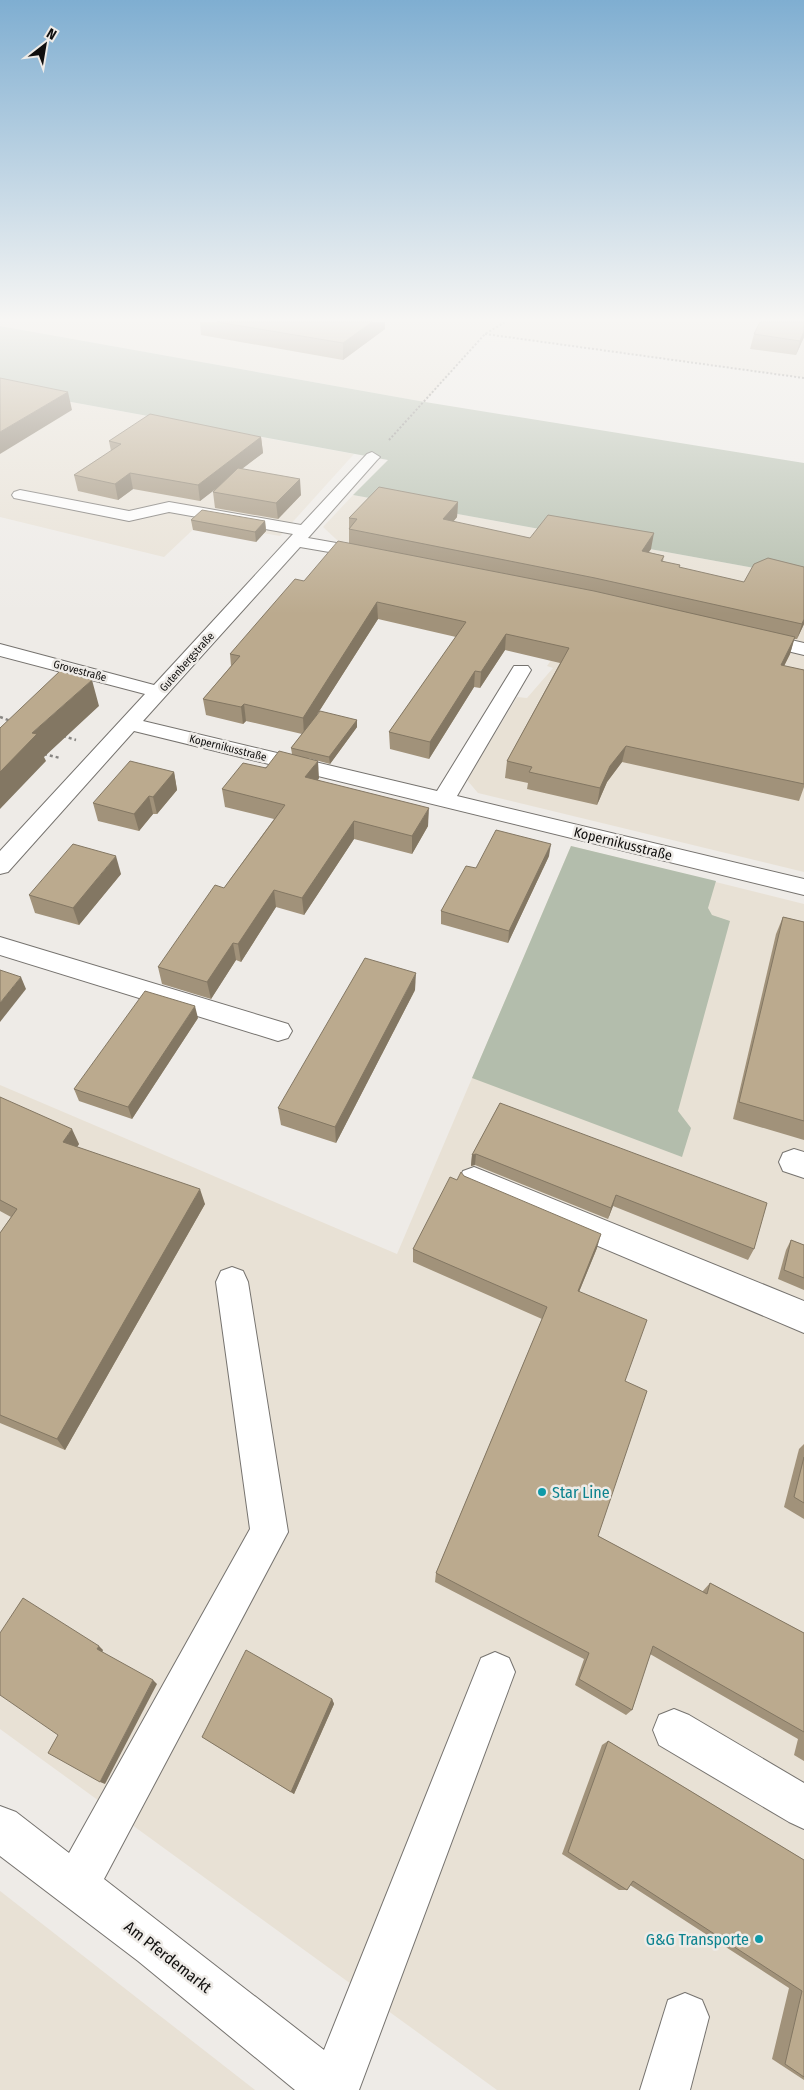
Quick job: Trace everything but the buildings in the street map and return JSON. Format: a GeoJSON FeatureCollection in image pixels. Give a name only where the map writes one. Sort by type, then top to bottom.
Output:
{"type":"FeatureCollection","features":[{"type":"Feature","properties":{"kind":"street","name":"Gutenbergstraße"},"geometry":{"type":"LineString","coordinates":[[0,866],[372,457]]}},
{"type":"Feature","properties":{"kind":"street"},"geometry":{"type":"LineString","coordinates":[[20,494],[123,515],[136,515],[157,508],[168,507],[301,536],[388,558]]}},
{"type":"Feature","properties":{"kind":"street"},"geometry":{"type":"LineString","coordinates":[[740,634],[804,649]]}},
{"type":"Feature","properties":{"kind":"street","name":"Grovestraße"},"geometry":{"type":"LineString","coordinates":[[0,650],[159,692]]}},
{"type":"Feature","properties":{"kind":"street"},"geometry":{"type":"LineString","coordinates":[[443,800],[521,670]]}},
{"type":"Feature","properties":{"kind":"street","name":"Kopernikusstraße"},"geometry":{"type":"LineString","coordinates":[[129,724],[804,887]]}},
{"type":"Feature","properties":{"kind":"street"},"geometry":{"type":"LineString","coordinates":[[0,946],[278,1031]]}},
{"type":"Feature","properties":{"kind":"street"},"geometry":{"type":"LineString","coordinates":[[474,1180],[804,1317]]}},
{"type":"Feature","properties":{"kind":"street"},"geometry":{"type":"LineString","coordinates":[[76,1885],[270,1532],[232,1282]]}},
{"type":"Feature","properties":{"kind":"street"},"geometry":{"type":"LineString","coordinates":[[334,2090],[495,1672]]}},
{"type":"Feature","properties":{"kind":"street"},"geometry":{"type":"LineString","coordinates":[[674,1730],[804,1807]]}},
{"type":"Feature","properties":{"kind":"street","name":"Am Pferdemarkt"},"geometry":{"type":"LineString","coordinates":[[0,1828],[76,1885],[334,2090]]}},
{"type":"Feature","properties":{"kind":"street"},"geometry":{"type":"LineString","coordinates":[[665,2090],[684,2017]]}},
{"type":"Feature","properties":{"kind":"path"},"geometry":{"type":"LineString","coordinates":[[372,457],[406,420]]}},
{"type":"Feature","properties":{"kind":"path"},"geometry":{"type":"LineString","coordinates":[[0,718],[18,723]]}},
{"type":"Feature","properties":{"kind":"path"},"geometry":{"type":"LineString","coordinates":[[62,736],[107,749]]}},
{"type":"Feature","properties":{"kind":"path"},"geometry":{"type":"LineString","coordinates":[[38,752],[92,766]]}},
{"type":"Feature","properties":{"kind":"shaded area"},"geometry":{"type":"Polygon","coordinates":[[[0,420],[166,420],[354,454],[280,536],[201,522],[164,557],[0,517],[0,420]]]}},
{"type":"Feature","properties":{"kind":"shaded area"},"geometry":{"type":"Polygon","coordinates":[[[353,495],[804,577],[804,872],[478,793],[467,780],[517,697],[527,698],[553,668],[547,666],[598,592],[337,540],[323,527],[353,495]]]}},
{"type":"Feature","properties":{"kind":"shaded area"},"geometry":{"type":"Polygon","coordinates":[[[571,846],[804,904],[804,2090],[497,2090],[0,1729],[0,1085],[397,1254],[571,846]]]}},
{"type":"Feature","properties":{"kind":"shaded area"},"geometry":{"type":"Polygon","coordinates":[[[0,1891],[255,2090],[0,2090],[0,1891]]]}},
{"type":"Feature","properties":{"kind":"green space"},"geometry":{"type":"Polygon","coordinates":[[[167,420],[534,420],[804,463],[804,577],[353,495],[388,460],[167,420]]]}},
{"type":"Feature","properties":{"kind":"green space"},"geometry":{"type":"Polygon","coordinates":[[[571,846],[716,881],[708,908],[712,915],[730,921],[678,1111],[691,1128],[682,1157],[472,1078],[571,846]]]}},
{"type":"Feature","properties":{"kind":"place","name":"Star Line"},"geometry":{"type":"Point","coordinates":[542,1492]}},
{"type":"Feature","properties":{"kind":"place","name":"G&G Transporte"},"geometry":{"type":"Point","coordinates":[759,1939]}}]}
